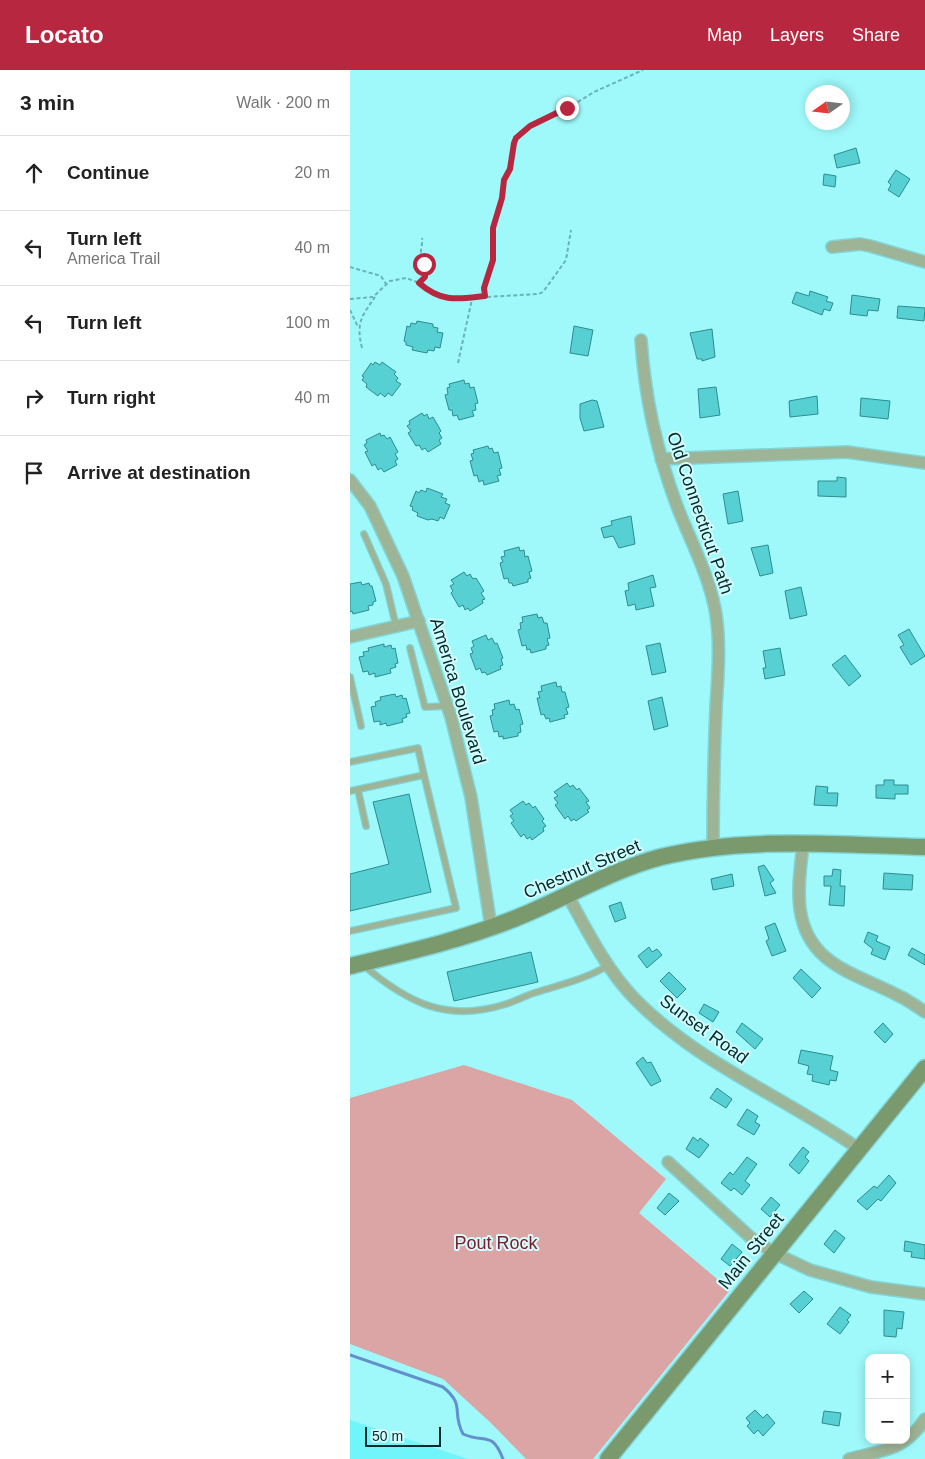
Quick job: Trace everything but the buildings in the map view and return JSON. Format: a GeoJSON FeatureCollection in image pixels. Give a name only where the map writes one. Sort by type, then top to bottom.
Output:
{"type":"FeatureCollection","features":[{"type":"Feature","properties":{"kind":"main road","name":"Chestnut Street"},"geometry":{"type":"LineString","coordinates":[[356,964],[465,937],[568,896],[632,866],[661,857],[713,847],[751,844],[803,843],[925,847]]}},
{"type":"Feature","properties":{"kind":"main road","name":"Main Street"},"geometry":{"type":"LineString","coordinates":[[608,1459],[925,1068]]}},
{"type":"Feature","properties":{"kind":"street"},"geometry":{"type":"LineString","coordinates":[[832,247],[860,244],[925,262]]}},
{"type":"Feature","properties":{"kind":"street","name":"Old Connecticut Path"},"geometry":{"type":"LineString","coordinates":[[641,340],[647,405],[661,459],[705,574],[715,610],[718,658],[712,798],[713,847]]}},
{"type":"Feature","properties":{"kind":"street"},"geometry":{"type":"LineString","coordinates":[[661,459],[833,452],[877,455],[925,463]]}},
{"type":"Feature","properties":{"kind":"street","name":"America Boulevard"},"geometry":{"type":"LineString","coordinates":[[350,480],[370,506],[403,576],[447,706],[471,797],[491,926]]}},
{"type":"Feature","properties":{"kind":"street"},"geometry":{"type":"LineString","coordinates":[[350,638],[419,621]]}},
{"type":"Feature","properties":{"kind":"street"},"geometry":{"type":"LineString","coordinates":[[803,843],[800,909],[804,924],[815,946],[833,964],[899,996],[925,1012]]}},
{"type":"Feature","properties":{"kind":"street","name":"Sunset Road"},"geometry":{"type":"LineString","coordinates":[[568,896],[609,965],[632,997],[680,1038],[735,1075],[832,1130],[860,1149]]}},
{"type":"Feature","properties":{"kind":"street"},"geometry":{"type":"LineString","coordinates":[[668,1162],[750,1237],[774,1252],[810,1270],[862,1284],[925,1294]]}},
{"type":"Feature","properties":{"kind":"street"},"geometry":{"type":"LineString","coordinates":[[848,1459],[902,1445],[915,1434],[925,1419]]}},
{"type":"Feature","properties":{"kind":"lane"},"geometry":{"type":"LineString","coordinates":[[364,534],[386,584],[396,626]]}},
{"type":"Feature","properties":{"kind":"lane"},"geometry":{"type":"LineString","coordinates":[[410,648],[425,707],[447,706]]}},
{"type":"Feature","properties":{"kind":"lane"},"geometry":{"type":"LineString","coordinates":[[350,677],[361,726]]}},
{"type":"Feature","properties":{"kind":"lane"},"geometry":{"type":"LineString","coordinates":[[350,762],[418,748],[456,908],[350,931]]}},
{"type":"Feature","properties":{"kind":"lane"},"geometry":{"type":"LineString","coordinates":[[350,791],[424,775]]}},
{"type":"Feature","properties":{"kind":"lane"},"geometry":{"type":"LineString","coordinates":[[358,790],[366,826]]}},
{"type":"Feature","properties":{"kind":"lane"},"geometry":{"type":"LineString","coordinates":[[356,964],[416,1002],[456,1012],[505,1004],[526,995],[591,976],[609,965]]}},
{"type":"Feature","properties":{"kind":"path"},"geometry":{"type":"LineString","coordinates":[[485,296],[484,288],[493,260],[493,228],[502,198],[503,185],[510,169],[516,138],[537,123],[555,116],[594,92],[643,70]]}},
{"type":"Feature","properties":{"kind":"path"},"geometry":{"type":"LineString","coordinates":[[359,332],[362,314],[385,285],[395,279],[406,278],[419,283],[427,291],[447,298],[525,296],[543,292],[566,260],[572,230]]}},
{"type":"Feature","properties":{"kind":"path"},"geometry":{"type":"LineString","coordinates":[[419,283],[425,277],[426,272],[421,257],[422,238]]}},
{"type":"Feature","properties":{"kind":"path"},"geometry":{"type":"LineString","coordinates":[[350,267],[381,276],[385,281],[385,285]]}},
{"type":"Feature","properties":{"kind":"path"},"geometry":{"type":"LineString","coordinates":[[350,299],[376,295]]}},
{"type":"Feature","properties":{"kind":"path"},"geometry":{"type":"LineString","coordinates":[[458,363],[472,298]]}},
{"type":"Feature","properties":{"kind":"path"},"geometry":{"type":"LineString","coordinates":[[350,310],[359,332],[362,348]]}},
{"type":"Feature","properties":{"kind":"shaded area"},"geometry":{"type":"Polygon","coordinates":[[[350,1420],[468,1459],[350,1459],[350,1420]]]}},
{"type":"Feature","properties":{"kind":"green space","name":"Pout Rock"},"geometry":{"type":"Polygon","coordinates":[[[464,1065],[572,1100],[666,1179],[639,1213],[730,1290],[593,1459],[526,1459],[491,1423],[443,1379],[350,1344],[350,1098],[464,1065]]]}},
{"type":"Feature","properties":{"kind":"waterway"},"geometry":{"type":"LineString","coordinates":[[350,1355],[443,1387],[454,1399],[463,1434],[491,1441],[495,1444],[503,1459]]}},
{"type":"Feature","properties":{"kind":"route"},"geometry":{"type":"LineString","coordinates":[[424,264],[425,277],[419,283],[427,291],[452,299],[470,299],[485,296],[484,288],[493,260],[493,228],[504,190],[504,180],[510,169],[516,138],[530,126],[555,116],[567,108]]}}]}
